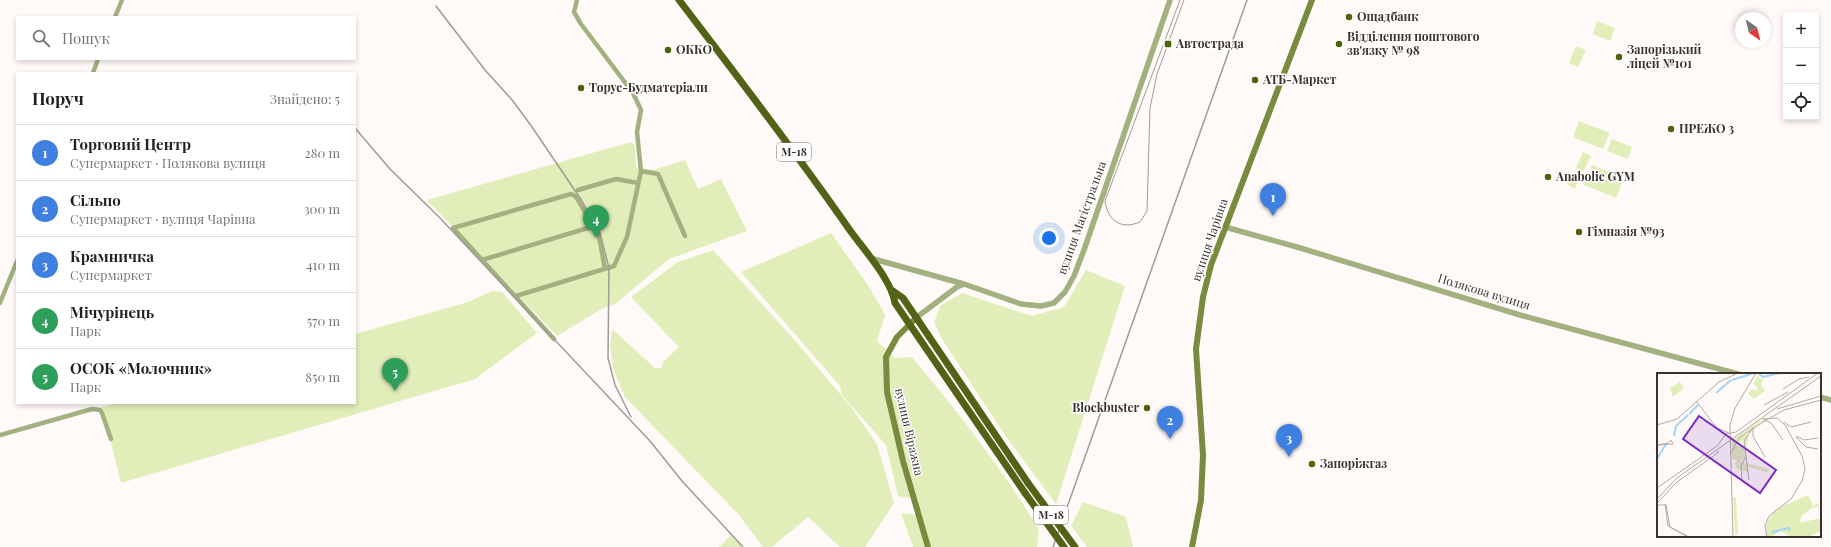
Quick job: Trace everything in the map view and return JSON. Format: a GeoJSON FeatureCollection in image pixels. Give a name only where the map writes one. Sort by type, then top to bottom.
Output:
{"type":"FeatureCollection","features":[{"type":"Feature","properties":{"kind":"highway","name":"М-18"},"geometry":{"type":"LineString","coordinates":[[679,0],[770,119],[870,258],[893,292],[895,303],[909,324],[1025,494],[1064,547]]}},
{"type":"Feature","properties":{"kind":"highway","name":"М-18"},"geometry":{"type":"LineString","coordinates":[[893,292],[904,298],[1028,483],[1075,547]]}},
{"type":"Feature","properties":{"kind":"main road","name":"вулиця Чарівна"},"geometry":{"type":"LineString","coordinates":[[1192,547],[1201,500],[1203,455],[1196,349],[1204,291],[1210,265],[1312,0]]}},
{"type":"Feature","properties":{"kind":"main road","name":"вулиця Віражна"},"geometry":{"type":"LineString","coordinates":[[917,317],[897,337],[886,357],[887,392],[903,461],[928,547]]}},
{"type":"Feature","properties":{"kind":"street"},"geometry":{"type":"LineString","coordinates":[[115,16],[122,0]]}},
{"type":"Feature","properties":{"kind":"street"},"geometry":{"type":"LineString","coordinates":[[516,296],[614,266],[625,243],[641,171],[638,132],[641,110],[638,102],[581,24],[574,12],[577,0]]}},
{"type":"Feature","properties":{"kind":"street","name":"вулиця Магістральна"},"geometry":{"type":"LineString","coordinates":[[870,258],[964,284],[1021,304],[1041,306],[1054,303],[1065,292],[1074,276],[1084,250],[1170,0]]}},
{"type":"Feature","properties":{"kind":"street"},"geometry":{"type":"LineString","coordinates":[[93,72],[98,60]]}},
{"type":"Feature","properties":{"kind":"street"},"geometry":{"type":"LineString","coordinates":[[641,171],[658,174],[684,236]]}},
{"type":"Feature","properties":{"kind":"street"},"geometry":{"type":"LineString","coordinates":[[578,190],[616,179],[638,183]]}},
{"type":"Feature","properties":{"kind":"street"},"geometry":{"type":"LineString","coordinates":[[554,339],[453,228],[571,194],[578,200],[599,236],[606,269]]}},
{"type":"Feature","properties":{"kind":"street"},"geometry":{"type":"LineString","coordinates":[[482,260],[591,227]]}},
{"type":"Feature","properties":{"kind":"street","name":"Полякова вулиця"},"geometry":{"type":"LineString","coordinates":[[1225,227],[1297,247],[1520,315],[1734,373]]}},
{"type":"Feature","properties":{"kind":"street"},"geometry":{"type":"LineString","coordinates":[[0,303],[16,263]]}},
{"type":"Feature","properties":{"kind":"street","name":"вулиця Віражна"},"geometry":{"type":"LineString","coordinates":[[917,317],[957,287],[964,284]]}},
{"type":"Feature","properties":{"kind":"street"},"geometry":{"type":"LineString","coordinates":[[1821,397],[1831,400]]}},
{"type":"Feature","properties":{"kind":"street"},"geometry":{"type":"LineString","coordinates":[[0,435],[92,409],[100,410],[102,413],[111,439]]}},
{"type":"Feature","properties":{"kind":"green space"},"geometry":{"type":"Polygon","coordinates":[[[1597,21],[1615,28],[1610,41],[1593,34],[1597,21]]]}},
{"type":"Feature","properties":{"kind":"green space"},"geometry":{"type":"Polygon","coordinates":[[[1576,46],[1586,50],[1578,67],[1569,63],[1576,46]]]}},
{"type":"Feature","properties":{"kind":"green space"},"geometry":{"type":"Polygon","coordinates":[[[1579,121],[1610,133],[1603,149],[1573,137],[1579,121]]]}},
{"type":"Feature","properties":{"kind":"green space"},"geometry":{"type":"Polygon","coordinates":[[[1612,139],[1632,147],[1628,159],[1607,151],[1612,139]]]}},
{"type":"Feature","properties":{"kind":"green space"},"geometry":{"type":"Polygon","coordinates":[[[631,142],[635,146],[636,168],[653,170],[685,160],[698,189],[721,179],[747,231],[669,259],[615,304],[603,308],[557,336],[427,200],[631,142]]]}},
{"type":"Feature","properties":{"kind":"green space"},"geometry":{"type":"Polygon","coordinates":[[[1583,152],[1591,156],[1583,172],[1576,168],[1583,152]]]}},
{"type":"Feature","properties":{"kind":"green space"},"geometry":{"type":"Polygon","coordinates":[[[1592,165],[1624,178],[1616,198],[1584,185],[1592,165]]]}},
{"type":"Feature","properties":{"kind":"green space"},"geometry":{"type":"Polygon","coordinates":[[[1569,172],[1580,176],[1575,189],[1567,184],[1569,172]]]}},
{"type":"Feature","properties":{"kind":"green space"},"geometry":{"type":"Polygon","coordinates":[[[831,233],[868,285],[885,315],[877,341],[895,358],[912,357],[963,420],[995,463],[1039,530],[1037,547],[913,547],[901,513],[918,515],[914,499],[898,496],[886,445],[842,395],[840,386],[741,272],[831,233]]]}},
{"type":"Feature","properties":{"kind":"green space"},"geometry":{"type":"Polygon","coordinates":[[[713,250],[799,345],[851,407],[877,444],[894,503],[865,547],[840,547],[808,517],[772,547],[763,547],[739,515],[625,397],[613,369],[610,345],[612,329],[655,368],[662,368],[663,362],[679,347],[631,297],[678,262],[713,250]]]}},
{"type":"Feature","properties":{"kind":"green space"},"geometry":{"type":"Polygon","coordinates":[[[1086,270],[1125,286],[1056,504],[1004,434],[942,339],[934,322],[941,305],[962,293],[1032,316],[1064,307],[1086,270]]]}},
{"type":"Feature","properties":{"kind":"green space"},"geometry":{"type":"Polygon","coordinates":[[[492,291],[502,292],[537,333],[475,379],[121,483],[102,407],[113,404],[356,404],[356,334],[468,302],[492,291]]]}},
{"type":"Feature","properties":{"kind":"green space"},"geometry":{"type":"Polygon","coordinates":[[[1083,502],[1126,517],[1133,547],[1087,547],[1071,526],[1083,502]]]}},
{"type":"Feature","properties":{"kind":"green space"},"geometry":{"type":"Polygon","coordinates":[[[731,535],[743,547],[719,547],[731,535]]]}},
{"type":"Feature","properties":{"kind":"tram line"},"geometry":{"type":"LineString","coordinates":[[1180,0],[1105,201],[1112,219],[1121,224],[1127,225],[1140,222],[1147,211],[1150,108],[1157,74],[1184,0]]}},
{"type":"Feature","properties":{"kind":"railway"},"geometry":{"type":"LineString","coordinates":[[1053,547],[1247,0]]}},
{"type":"Feature","properties":{"kind":"railway"},"geometry":{"type":"LineString","coordinates":[[436,6],[485,70],[513,101],[532,127],[582,201],[600,233],[609,268],[608,358],[615,385],[631,417]]}},
{"type":"Feature","properties":{"kind":"railway"},"geometry":{"type":"LineString","coordinates":[[356,129],[390,169],[439,217],[650,441],[682,481],[743,547]]}},
{"type":"Feature","properties":{"kind":"place","name":"Ощадбанк"},"geometry":{"type":"Point","coordinates":[1349,17]}},
{"type":"Feature","properties":{"kind":"place","name":"Автострада"},"geometry":{"type":"Point","coordinates":[1168,44]}},
{"type":"Feature","properties":{"kind":"place","name":"Відділення поштового зв'язку № 98"},"geometry":{"type":"Point","coordinates":[1339,44]}},
{"type":"Feature","properties":{"kind":"place","name":"ОККО"},"geometry":{"type":"Point","coordinates":[668,50]}},
{"type":"Feature","properties":{"kind":"place","name":"Запорізький ліцей №101"},"geometry":{"type":"Point","coordinates":[1619,57]}},
{"type":"Feature","properties":{"kind":"place","name":"АТБ-Маркет"},"geometry":{"type":"Point","coordinates":[1255,80]}},
{"type":"Feature","properties":{"kind":"place","name":"Торус-Будматеріали"},"geometry":{"type":"Point","coordinates":[581,88]}},
{"type":"Feature","properties":{"kind":"place","name":"ПРЕЖО 3"},"geometry":{"type":"Point","coordinates":[1671,129]}},
{"type":"Feature","properties":{"kind":"place","name":"Anabolic GYM"},"geometry":{"type":"Point","coordinates":[1548,177]}},
{"type":"Feature","properties":{"kind":"place","name":"Торговий Центр"},"geometry":{"type":"Point","coordinates":[1273,216]}},
{"type":"Feature","properties":{"kind":"place","name":"Гімназія №93"},"geometry":{"type":"Point","coordinates":[1579,232]}},
{"type":"Feature","properties":{"kind":"place","name":"Мічурінець"},"geometry":{"type":"Point","coordinates":[596,238]}},
{"type":"Feature","properties":{"kind":"place","name":"ОСОК «Молочник»"},"geometry":{"type":"Point","coordinates":[395,391]}},
{"type":"Feature","properties":{"kind":"place","name":"Blockbuster"},"geometry":{"type":"Point","coordinates":[1147,408]}},
{"type":"Feature","properties":{"kind":"place","name":"Сільпо"},"geometry":{"type":"Point","coordinates":[1170,439]}},
{"type":"Feature","properties":{"kind":"place","name":"Крамничка"},"geometry":{"type":"Point","coordinates":[1289,457]}},
{"type":"Feature","properties":{"kind":"place","name":"Запоріжгаз"},"geometry":{"type":"Point","coordinates":[1312,464]}}]}
